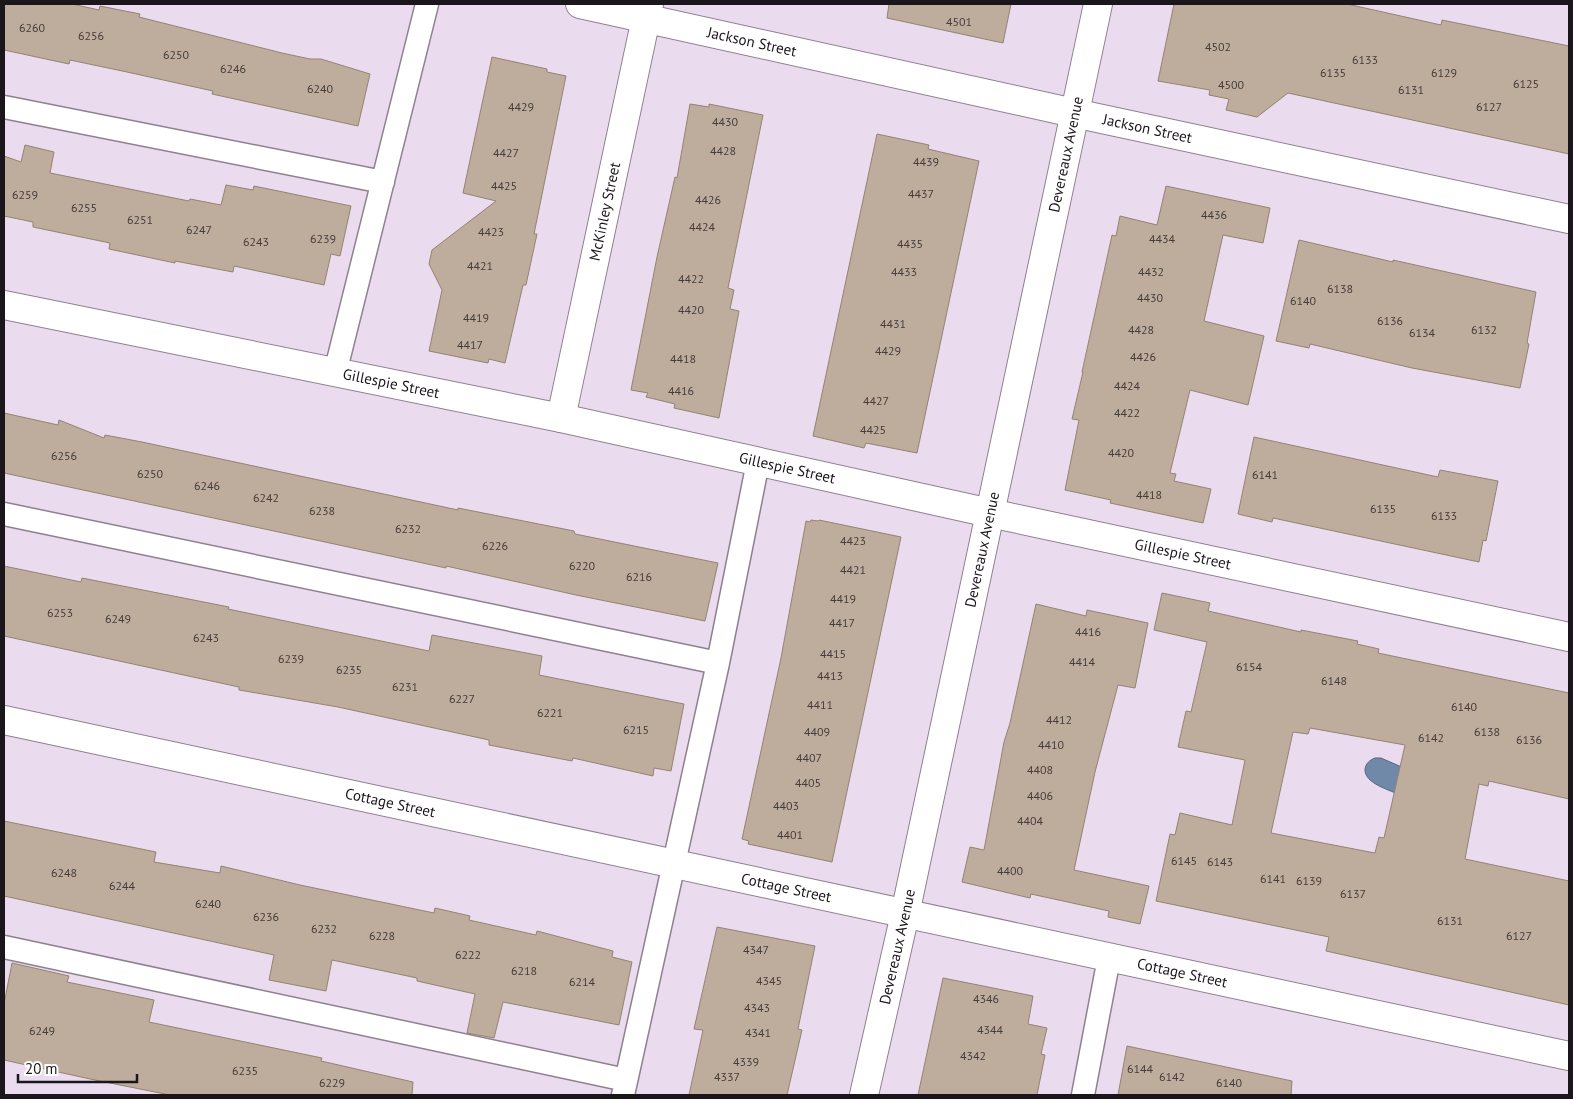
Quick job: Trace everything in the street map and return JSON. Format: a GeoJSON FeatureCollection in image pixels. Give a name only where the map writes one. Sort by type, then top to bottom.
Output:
{"type":"FeatureCollection","features":[{"type":"Feature","properties":{"kind":"street","name":"Jackson Street"},"geometry":{"type":"LineString","coordinates":[[580,4],[648,11],[1074,113],[1569,218]]}},
{"type":"Feature","properties":{"kind":"street","name":"Devereaux Avenue"},"geometry":{"type":"LineString","coordinates":[[864,1095],[905,914],[1098,4]]}},
{"type":"Feature","properties":{"kind":"street","name":"McKinley Street"},"geometry":{"type":"LineString","coordinates":[[561,418],[648,11]]}},
{"type":"Feature","properties":{"kind":"street","name":"Gillespie Street"},"geometry":{"type":"LineString","coordinates":[[4,305],[561,418],[990,513],[1569,637]]}},
{"type":"Feature","properties":{"kind":"street","name":"Cottage Street"},"geometry":{"type":"LineString","coordinates":[[4,720],[1569,1056]]}},
{"type":"Feature","properties":{"kind":"lane"},"geometry":{"type":"LineString","coordinates":[[335,372],[427,4]]}},
{"type":"Feature","properties":{"kind":"lane"},"geometry":{"type":"LineString","coordinates":[[4,106],[383,182]]}},
{"type":"Feature","properties":{"kind":"lane"},"geometry":{"type":"LineString","coordinates":[[4,947],[624,1088],[718,663],[758,462]]}},
{"type":"Feature","properties":{"kind":"lane"},"geometry":{"type":"LineString","coordinates":[[4,514],[718,663]]}},
{"type":"Feature","properties":{"kind":"lane"},"geometry":{"type":"LineString","coordinates":[[1083,1095],[1109,958]]}},
{"type":"Feature","properties":{"kind":"water"},"geometry":{"type":"Polygon","coordinates":[[[1375,758],[1381,758],[1413,772],[1402,796],[1373,783],[1369,779],[1365,769],[1368,762],[1375,758]]]}},
{"type":"Feature","properties":{"kind":"building"},"geometry":{"type":"Polygon","coordinates":[[[4,4],[72,4],[99,10],[100,6],[140,14],[139,17],[282,53],[310,59],[321,59],[370,74],[358,126],[212,94],[213,91],[127,72],[70,60],[69,64],[4,50],[4,4]]]}},
{"type":"Feature","properties":{"kind":"building"},"geometry":{"type":"Polygon","coordinates":[[[889,4],[1011,4],[1003,43],[887,18],[889,4]]]}},
{"type":"Feature","properties":{"kind":"building"},"geometry":{"type":"Polygon","coordinates":[[[1174,4],[1347,4],[1441,25],[1442,20],[1569,46],[1569,154],[1288,93],[1257,117],[1226,110],[1229,99],[1209,95],[1210,90],[1158,81],[1174,4]]]}},
{"type":"Feature","properties":{"kind":"building"},"geometry":{"type":"Polygon","coordinates":[[[492,57],[547,69],[547,72],[566,76],[534,234],[537,234],[526,285],[523,285],[505,363],[489,359],[488,363],[429,351],[442,290],[429,264],[432,250],[496,201],[463,193],[492,57]]]}},
{"type":"Feature","properties":{"kind":"building"},"geometry":{"type":"Polygon","coordinates":[[[690,104],[709,107],[709,104],[763,115],[728,288],[734,290],[730,309],[739,311],[719,418],[674,408],[675,404],[646,397],[648,393],[631,390],[657,257],[675,177],[677,178],[690,104]]]}},
{"type":"Feature","properties":{"kind":"building"},"geometry":{"type":"Polygon","coordinates":[[[877,134],[929,145],[928,149],[979,161],[917,453],[866,443],[864,448],[813,436],[877,134]]]}},
{"type":"Feature","properties":{"kind":"building"},"geometry":{"type":"Polygon","coordinates":[[[25,145],[54,152],[50,173],[189,201],[190,199],[221,205],[226,185],[253,190],[254,186],[351,206],[340,256],[331,254],[324,285],[234,266],[233,272],[175,261],[175,263],[109,249],[110,243],[33,227],[33,222],[4,216],[4,156],[21,162],[25,145]]]}},
{"type":"Feature","properties":{"kind":"building"},"geometry":{"type":"Polygon","coordinates":[[[1166,186],[1270,208],[1263,243],[1223,235],[1204,321],[1264,336],[1248,405],[1190,390],[1170,473],[1176,474],[1174,481],[1211,489],[1203,523],[1110,503],[1111,500],[1065,490],[1079,420],[1072,419],[1112,235],[1116,236],[1120,216],[1157,225],[1166,186]]]}},
{"type":"Feature","properties":{"kind":"building"},"geometry":{"type":"Polygon","coordinates":[[[1299,240],[1536,292],[1527,343],[1529,344],[1520,388],[1412,368],[1310,344],[1309,348],[1276,341],[1299,240]]]}},
{"type":"Feature","properties":{"kind":"building"},"geometry":{"type":"Polygon","coordinates":[[[4,413],[58,425],[59,420],[104,438],[105,435],[142,442],[458,510],[458,508],[574,531],[575,534],[718,563],[705,621],[446,566],[446,568],[4,473],[4,413]]]}},
{"type":"Feature","properties":{"kind":"building"},"geometry":{"type":"Polygon","coordinates":[[[1254,437],[1438,477],[1440,470],[1498,481],[1486,541],[1483,540],[1479,562],[1273,518],[1272,522],[1238,514],[1254,437]]]}},
{"type":"Feature","properties":{"kind":"building"},"geometry":{"type":"Polygon","coordinates":[[[811,520],[901,537],[832,862],[748,844],[749,841],[742,839],[781,658],[806,521],[810,522],[811,520]]]}},
{"type":"Feature","properties":{"kind":"building"},"geometry":{"type":"Polygon","coordinates":[[[4,566],[81,582],[82,578],[229,607],[228,609],[429,651],[432,635],[542,656],[539,675],[684,704],[671,771],[654,768],[653,776],[573,758],[572,761],[489,745],[489,740],[338,707],[239,690],[239,687],[4,636],[4,566]]]}},
{"type":"Feature","properties":{"kind":"building"},"geometry":{"type":"Polygon","coordinates":[[[1162,593],[1210,603],[1208,611],[1301,632],[1301,630],[1358,641],[1357,644],[1379,649],[1378,653],[1569,693],[1569,799],[1489,781],[1488,786],[1479,784],[1465,859],[1569,881],[1569,1005],[1326,951],[1329,937],[1156,901],[1170,834],[1175,835],[1180,813],[1232,825],[1245,760],[1178,747],[1186,711],[1191,712],[1207,642],[1154,630],[1162,593]],[[1310,728],[1308,734],[1293,732],[1271,833],[1375,853],[1379,837],[1384,838],[1405,745],[1310,728]]]}},
{"type":"Feature","properties":{"kind":"building"},"geometry":{"type":"Polygon","coordinates":[[[1036,604],[1086,616],[1087,610],[1148,623],[1135,688],[1118,685],[1095,772],[1074,870],[1149,886],[1140,924],[1108,917],[1109,911],[1031,894],[1030,898],[962,882],[970,847],[984,850],[1004,742],[1010,723],[1036,604]]]}},
{"type":"Feature","properties":{"kind":"building"},"geometry":{"type":"Polygon","coordinates":[[[4,821],[156,852],[154,862],[220,873],[221,866],[300,885],[434,913],[435,908],[470,916],[469,920],[536,935],[537,931],[613,951],[612,957],[632,962],[619,1025],[503,1002],[494,1038],[467,1033],[475,994],[417,981],[417,978],[332,960],[326,991],[269,980],[274,955],[4,896],[4,821]]]}},
{"type":"Feature","properties":{"kind":"building"},"geometry":{"type":"Polygon","coordinates":[[[717,927],[815,946],[798,1029],[802,1030],[787,1095],[689,1095],[703,1030],[694,1029],[717,927]]]}},
{"type":"Feature","properties":{"kind":"building"},"geometry":{"type":"Polygon","coordinates":[[[12,963],[69,976],[67,982],[154,1000],[149,1022],[322,1058],[321,1061],[413,1082],[412,1095],[170,1095],[4,1060],[4,1004],[12,963]]]}},
{"type":"Feature","properties":{"kind":"building"},"geometry":{"type":"Polygon","coordinates":[[[943,978],[1033,996],[1028,1024],[1047,1028],[1041,1054],[1045,1055],[1037,1095],[918,1095],[943,978]]]}},
{"type":"Feature","properties":{"kind":"building"},"geometry":{"type":"Polygon","coordinates":[[[1127,1046],[1292,1081],[1291,1095],[1118,1095],[1127,1046]]]}}]}
